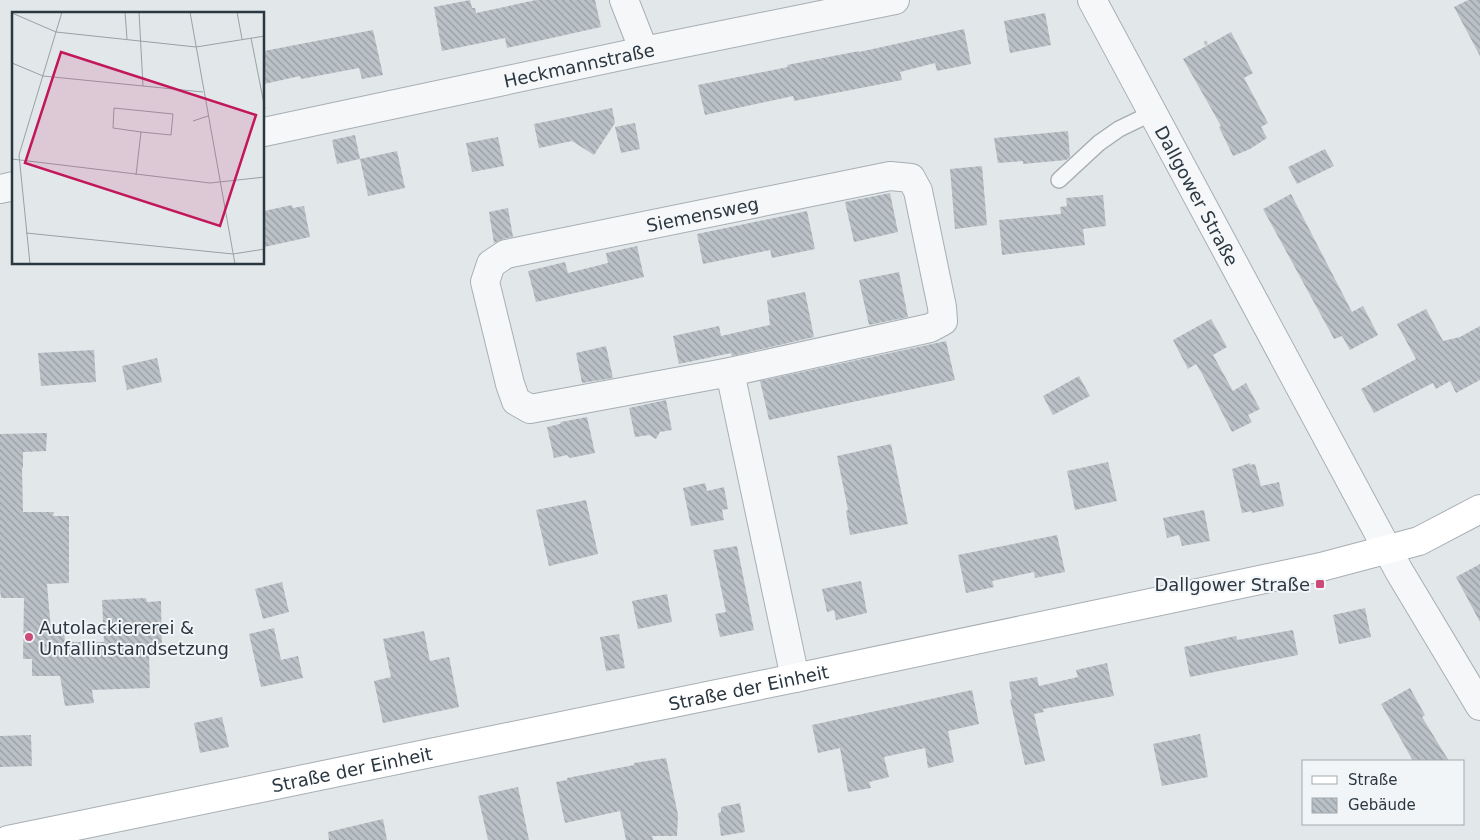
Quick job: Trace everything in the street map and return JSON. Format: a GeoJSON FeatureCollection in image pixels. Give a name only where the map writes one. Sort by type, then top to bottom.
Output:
{"type":"FeatureCollection","features":[{"type":"Feature","properties":{"kind":"street"},"geometry":{"type":"LineString","coordinates":[[624,0],[644,50]]}},
{"type":"Feature","properties":{"kind":"street","name":"Heckmannstraße"},"geometry":{"type":"LineString","coordinates":[[265,132],[644,50],[895,0]]}},
{"type":"Feature","properties":{"kind":"street","name":"Dallgower Straße"},"geometry":{"type":"LineString","coordinates":[[1092,0],[1388,550],[1480,706]]}},
{"type":"Feature","properties":{"kind":"street","name":"Siemensweg"},"geometry":{"type":"LineString","coordinates":[[890,176],[911,178],[918,191],[942,307],[942,321],[930,328],[730,372],[530,409],[516,400],[510,384],[485,282],[490,264],[506,254],[890,176]]}},
{"type":"Feature","properties":{"kind":"street"},"geometry":{"type":"LineString","coordinates":[[730,372],[795,678]]}},
{"type":"Feature","properties":{"kind":"street","name":"Straße der Einheit"},"geometry":{"type":"LineString","coordinates":[[8,840],[1321,568],[1418,541],[1480,510]]}},
{"type":"Feature","properties":{"kind":"lane"},"geometry":{"type":"LineString","coordinates":[[1059,180],[1112,134],[1152,112]]}},
{"type":"Feature","properties":{"kind":"path"},"geometry":{"type":"LineString","coordinates":[[1205,41],[1207,46]]}},
{"type":"Feature","properties":{"kind":"building"},"geometry":{"type":"Polygon","coordinates":[[[470,0],[472,8],[475,8],[476,13],[536,0],[595,0],[601,27],[507,48],[505,38],[442,51],[434,7],[470,0]]]}},
{"type":"Feature","properties":{"kind":"building"},"geometry":{"type":"Polygon","coordinates":[[[1468,0],[1480,0],[1480,56],[1454,7],[1468,0]]]}},
{"type":"Feature","properties":{"kind":"building"},"geometry":{"type":"Polygon","coordinates":[[[1045,13],[1051,45],[1010,53],[1004,21],[1045,13]]]}},
{"type":"Feature","properties":{"kind":"building"},"geometry":{"type":"Polygon","coordinates":[[[964,29],[971,64],[937,71],[935,63],[900,72],[902,80],[794,101],[793,96],[705,115],[698,85],[964,29]]]}},
{"type":"Feature","properties":{"kind":"building"},"geometry":{"type":"Polygon","coordinates":[[[373,30],[383,75],[362,79],[359,68],[301,79],[300,76],[265,84],[265,51],[373,30]]]}},
{"type":"Feature","properties":{"kind":"building"},"geometry":{"type":"Polygon","coordinates":[[[1231,32],[1253,73],[1244,78],[1268,123],[1261,127],[1267,138],[1250,149],[1233,156],[1219,127],[1221,126],[1183,59],[1231,32]]]}},
{"type":"Feature","properties":{"kind":"building"},"geometry":{"type":"Polygon","coordinates":[[[612,108],[615,123],[594,155],[572,141],[539,148],[534,124],[612,108]]]}},
{"type":"Feature","properties":{"kind":"building"},"geometry":{"type":"Polygon","coordinates":[[[635,123],[640,149],[621,153],[615,127],[635,123]]]}},
{"type":"Feature","properties":{"kind":"building"},"geometry":{"type":"Polygon","coordinates":[[[1068,131],[1070,157],[1066,160],[1023,164],[1023,161],[998,163],[994,138],[1068,131]]]}},
{"type":"Feature","properties":{"kind":"building"},"geometry":{"type":"Polygon","coordinates":[[[355,135],[360,159],[337,164],[332,140],[355,135]]]}},
{"type":"Feature","properties":{"kind":"building"},"geometry":{"type":"Polygon","coordinates":[[[498,137],[504,166],[472,172],[466,143],[498,137]]]}},
{"type":"Feature","properties":{"kind":"building"},"geometry":{"type":"Polygon","coordinates":[[[1325,149],[1334,166],[1297,184],[1288,167],[1325,149]]]}},
{"type":"Feature","properties":{"kind":"building"},"geometry":{"type":"Polygon","coordinates":[[[397,151],[405,188],[368,196],[360,159],[397,151]]]}},
{"type":"Feature","properties":{"kind":"building"},"geometry":{"type":"Polygon","coordinates":[[[982,166],[987,225],[955,229],[950,169],[982,166]]]}},
{"type":"Feature","properties":{"kind":"building"},"geometry":{"type":"Polygon","coordinates":[[[890,193],[898,232],[854,242],[845,202],[890,193]]]}},
{"type":"Feature","properties":{"kind":"building"},"geometry":{"type":"Polygon","coordinates":[[[1291,194],[1352,312],[1363,306],[1378,335],[1350,350],[1342,336],[1334,339],[1263,209],[1291,194]]]}},
{"type":"Feature","properties":{"kind":"building"},"geometry":{"type":"Polygon","coordinates":[[[1103,195],[1106,226],[1083,229],[1085,245],[1002,255],[999,220],[1061,214],[1060,207],[1067,206],[1066,198],[1103,195]]]}},
{"type":"Feature","properties":{"kind":"building"},"geometry":{"type":"Polygon","coordinates":[[[292,205],[293,208],[304,206],[310,237],[265,247],[265,211],[292,205]]]}},
{"type":"Feature","properties":{"kind":"building"},"geometry":{"type":"Polygon","coordinates":[[[508,208],[513,237],[494,243],[489,212],[508,208]]]}},
{"type":"Feature","properties":{"kind":"building"},"geometry":{"type":"Polygon","coordinates":[[[807,211],[815,249],[772,258],[770,250],[703,264],[697,234],[807,211]]]}},
{"type":"Feature","properties":{"kind":"building"},"geometry":{"type":"Polygon","coordinates":[[[637,246],[644,277],[536,302],[528,271],[565,262],[568,273],[608,263],[606,253],[637,246]]]}},
{"type":"Feature","properties":{"kind":"building"},"geometry":{"type":"Polygon","coordinates":[[[899,272],[908,317],[869,325],[859,280],[899,272]]]}},
{"type":"Feature","properties":{"kind":"building"},"geometry":{"type":"Polygon","coordinates":[[[805,292],[814,337],[732,356],[731,353],[679,364],[673,336],[719,326],[721,336],[770,325],[767,300],[805,292]]]}},
{"type":"Feature","properties":{"kind":"building"},"geometry":{"type":"Polygon","coordinates":[[[1426,309],[1443,341],[1460,337],[1480,326],[1480,380],[1456,393],[1450,381],[1436,389],[1433,383],[1374,413],[1361,389],[1416,359],[1397,324],[1426,309]]]}},
{"type":"Feature","properties":{"kind":"building"},"geometry":{"type":"Polygon","coordinates":[[[1211,319],[1227,347],[1213,355],[1233,391],[1246,383],[1260,409],[1248,415],[1252,422],[1232,432],[1196,364],[1188,369],[1173,340],[1211,319]]]}},
{"type":"Feature","properties":{"kind":"building"},"geometry":{"type":"Polygon","coordinates":[[[946,341],[955,380],[769,420],[760,381],[946,341]]]}},
{"type":"Feature","properties":{"kind":"building"},"geometry":{"type":"Polygon","coordinates":[[[606,346],[613,378],[582,383],[576,353],[606,346]]]}},
{"type":"Feature","properties":{"kind":"building"},"geometry":{"type":"Polygon","coordinates":[[[94,350],[96,382],[41,386],[38,353],[94,350]]]}},
{"type":"Feature","properties":{"kind":"building"},"geometry":{"type":"Polygon","coordinates":[[[157,358],[162,382],[127,390],[122,366],[157,358]]]}},
{"type":"Feature","properties":{"kind":"building"},"geometry":{"type":"Polygon","coordinates":[[[1079,376],[1090,396],[1053,415],[1043,396],[1079,376]]]}},
{"type":"Feature","properties":{"kind":"building"},"geometry":{"type":"Polygon","coordinates":[[[666,400],[672,430],[660,432],[656,439],[649,435],[635,437],[629,408],[666,400]]]}},
{"type":"Feature","properties":{"kind":"building"},"geometry":{"type":"Polygon","coordinates":[[[587,417],[595,453],[570,458],[567,455],[554,458],[547,427],[587,417]]]}},
{"type":"Feature","properties":{"kind":"building"},"geometry":{"type":"Polygon","coordinates":[[[47,433],[46,451],[23,452],[22,468],[23,512],[54,512],[53,516],[69,516],[69,583],[47,584],[51,630],[64,630],[65,642],[104,642],[102,600],[146,598],[147,602],[161,601],[162,653],[149,653],[150,688],[92,690],[94,703],[65,706],[60,676],[32,676],[32,659],[23,659],[24,598],[1,598],[0,589],[0,434],[47,433]]]}},
{"type":"Feature","properties":{"kind":"building"},"geometry":{"type":"Polygon","coordinates":[[[891,444],[908,524],[850,535],[846,511],[848,510],[837,456],[891,444]]]}},
{"type":"Feature","properties":{"kind":"building"},"geometry":{"type":"Polygon","coordinates":[[[1108,462],[1117,501],[1075,510],[1067,471],[1108,462]]]}},
{"type":"Feature","properties":{"kind":"building"},"geometry":{"type":"Polygon","coordinates":[[[1250,463],[1250,465],[1255,464],[1261,486],[1279,482],[1284,506],[1252,513],[1252,511],[1242,513],[1232,469],[1250,463]]]}},
{"type":"Feature","properties":{"kind":"building"},"geometry":{"type":"Polygon","coordinates":[[[705,483],[707,491],[724,487],[728,509],[722,510],[724,520],[691,526],[683,488],[705,483]]]}},
{"type":"Feature","properties":{"kind":"building"},"geometry":{"type":"Polygon","coordinates":[[[586,500],[598,554],[549,566],[536,510],[586,500]]]}},
{"type":"Feature","properties":{"kind":"building"},"geometry":{"type":"Polygon","coordinates":[[[1204,510],[1210,541],[1182,546],[1179,535],[1167,538],[1163,518],[1204,510]]]}},
{"type":"Feature","properties":{"kind":"building"},"geometry":{"type":"Polygon","coordinates":[[[1057,535],[1065,572],[1035,578],[1034,572],[992,581],[994,587],[966,593],[958,555],[1057,535]]]}},
{"type":"Feature","properties":{"kind":"building"},"geometry":{"type":"Polygon","coordinates":[[[737,546],[754,630],[720,637],[715,614],[726,612],[713,550],[737,546]]]}},
{"type":"Feature","properties":{"kind":"building"},"geometry":{"type":"Polygon","coordinates":[[[1480,564],[1480,622],[1456,577],[1480,564]]]}},
{"type":"Feature","properties":{"kind":"building"},"geometry":{"type":"Polygon","coordinates":[[[861,581],[867,613],[836,620],[834,610],[827,612],[822,589],[861,581]]]}},
{"type":"Feature","properties":{"kind":"building"},"geometry":{"type":"Polygon","coordinates":[[[282,582],[289,612],[263,619],[255,589],[282,582]]]}},
{"type":"Feature","properties":{"kind":"building"},"geometry":{"type":"Polygon","coordinates":[[[667,594],[672,622],[638,629],[632,601],[667,594]]]}},
{"type":"Feature","properties":{"kind":"building"},"geometry":{"type":"Polygon","coordinates":[[[1365,608],[1371,637],[1339,644],[1333,615],[1365,608]]]}},
{"type":"Feature","properties":{"kind":"building"},"geometry":{"type":"Polygon","coordinates":[[[274,628],[281,660],[298,656],[303,678],[261,687],[249,634],[274,628]]]}},
{"type":"Feature","properties":{"kind":"building"},"geometry":{"type":"Polygon","coordinates":[[[1293,630],[1298,655],[1190,677],[1184,647],[1236,636],[1237,640],[1293,630]]]}},
{"type":"Feature","properties":{"kind":"building"},"geometry":{"type":"Polygon","coordinates":[[[424,631],[430,661],[449,657],[459,707],[383,723],[374,681],[391,677],[383,639],[424,631]]]}},
{"type":"Feature","properties":{"kind":"building"},"geometry":{"type":"Polygon","coordinates":[[[619,634],[625,668],[606,671],[600,637],[619,634]]]}},
{"type":"Feature","properties":{"kind":"building"},"geometry":{"type":"Polygon","coordinates":[[[1107,663],[1114,696],[1043,709],[1044,712],[1034,714],[1045,761],[1025,765],[1010,700],[1012,699],[1009,682],[1037,677],[1039,686],[1078,677],[1076,670],[1107,663]]]}},
{"type":"Feature","properties":{"kind":"building"},"geometry":{"type":"Polygon","coordinates":[[[1410,688],[1425,715],[1422,717],[1448,760],[1412,760],[1381,704],[1410,688]]]}},
{"type":"Feature","properties":{"kind":"building"},"geometry":{"type":"Polygon","coordinates":[[[972,690],[979,724],[948,731],[954,762],[928,768],[925,748],[884,757],[889,777],[869,782],[871,788],[848,792],[840,748],[818,753],[812,725],[972,690]]]}},
{"type":"Feature","properties":{"kind":"building"},"geometry":{"type":"Polygon","coordinates":[[[222,717],[229,747],[200,753],[194,723],[222,717]]]}},
{"type":"Feature","properties":{"kind":"building"},"geometry":{"type":"Polygon","coordinates":[[[1200,734],[1208,777],[1162,786],[1153,744],[1200,734]]]}},
{"type":"Feature","properties":{"kind":"building"},"geometry":{"type":"Polygon","coordinates":[[[31,735],[32,766],[0,767],[0,736],[31,735]]]}},
{"type":"Feature","properties":{"kind":"building"},"geometry":{"type":"Polygon","coordinates":[[[666,758],[678,815],[677,836],[652,836],[653,840],[626,840],[620,811],[565,823],[556,782],[567,780],[567,778],[634,765],[634,763],[666,758]]]}},
{"type":"Feature","properties":{"kind":"building"},"geometry":{"type":"Polygon","coordinates":[[[518,787],[529,840],[488,840],[478,796],[518,787]]]}},
{"type":"Feature","properties":{"kind":"building"},"geometry":{"type":"Polygon","coordinates":[[[740,803],[745,832],[721,836],[718,813],[721,812],[721,807],[740,803]]]}},
{"type":"Feature","properties":{"kind":"building"},"geometry":{"type":"Polygon","coordinates":[[[383,819],[387,840],[329,840],[328,832],[383,819]]]}},
{"type":"Feature","properties":{"kind":"place","name":"Dallgower Straße"},"geometry":{"type":"Point","coordinates":[1320,584]}},
{"type":"Feature","properties":{"kind":"place","name":"Autolackiererei & Unfallinstandsetzung"},"geometry":{"type":"Point","coordinates":[29,637]}}]}
